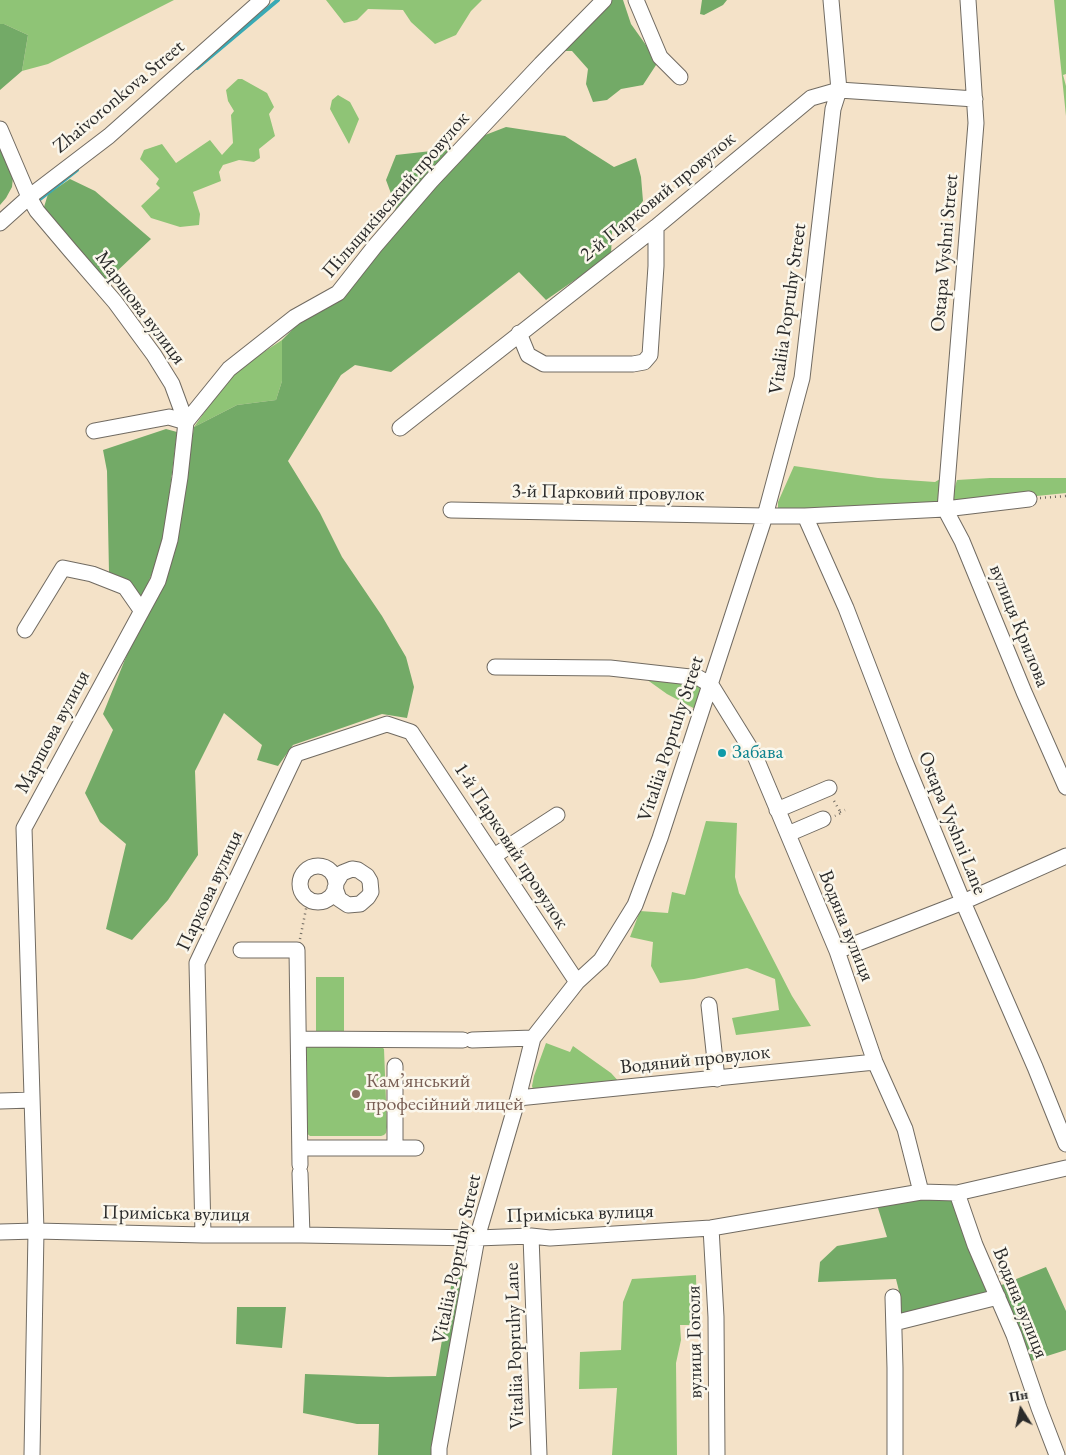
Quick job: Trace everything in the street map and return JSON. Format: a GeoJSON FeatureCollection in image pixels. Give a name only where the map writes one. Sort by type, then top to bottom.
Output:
{"type":"FeatureCollection","features":[{"type":"Feature","properties":{"kind":"street","name":"Zhaivoronkova Street"},"geometry":{"type":"LineString","coordinates":[[0,223],[29,197],[109,136],[262,0]]}},
{"type":"Feature","properties":{"kind":"street","name":"Пільщиківський провулок"},"geometry":{"type":"LineString","coordinates":[[186,422],[228,369],[295,317],[338,293],[375,246],[431,181],[604,0]]}},
{"type":"Feature","properties":{"kind":"street"},"geometry":{"type":"LineString","coordinates":[[636,0],[660,57],[680,77]]}},
{"type":"Feature","properties":{"kind":"street","name":"Vitaliia Popruhy Street"},"geometry":{"type":"LineString","coordinates":[[439,1455],[478,1238],[533,1038],[577,982],[601,960],[634,904],[660,838],[765,516],[802,378],[833,109],[839,90],[831,0]]}},
{"type":"Feature","properties":{"kind":"street","name":"Ostapa Vyshni Street"},"geometry":{"type":"LineString","coordinates":[[945,509],[976,123],[968,0]]}},
{"type":"Feature","properties":{"kind":"street","name":"2-й Парковий провулок"},"geometry":{"type":"LineString","coordinates":[[400,428],[656,227],[811,98],[839,90],[974,99]]}},
{"type":"Feature","properties":{"kind":"street","name":"Маршова вулиця"},"geometry":{"type":"LineString","coordinates":[[0,129],[29,197],[37,211],[115,302],[154,355],[172,384],[186,422],[170,540],[158,581],[24,828],[36,1231],[32,1455]]}},
{"type":"Feature","properties":{"kind":"street"},"geometry":{"type":"LineString","coordinates":[[519,334],[528,355],[544,364],[633,364],[644,362],[650,354],[656,266],[656,227]]}},
{"type":"Feature","properties":{"kind":"street"},"geometry":{"type":"LineString","coordinates":[[94,431],[169,417],[186,422]]}},
{"type":"Feature","properties":{"kind":"street","name":"3-й Парковий провулок"},"geometry":{"type":"LineString","coordinates":[[451,510],[805,516],[945,509],[1029,499]]}},
{"type":"Feature","properties":{"kind":"street","name":"вулиця Крилова"},"geometry":{"type":"LineString","coordinates":[[945,509],[962,542],[1020,683],[1066,787]]}},
{"type":"Feature","properties":{"kind":"street","name":"Ostapa Vyshni Lane"},"geometry":{"type":"LineString","coordinates":[[805,516],[846,608],[904,759],[1066,1144]]}},
{"type":"Feature","properties":{"kind":"street"},"geometry":{"type":"LineString","coordinates":[[25,630],[63,568],[92,574],[125,587],[141,610]]}},
{"type":"Feature","properties":{"kind":"street"},"geometry":{"type":"LineString","coordinates":[[495,667],[610,668],[699,678],[711,685]]}},
{"type":"Feature","properties":{"kind":"street","name":"Водяна вулиця"},"geometry":{"type":"LineString","coordinates":[[711,685],[755,756],[837,951],[876,1062],[905,1129],[921,1192]]}},
{"type":"Feature","properties":{"kind":"street","name":"Паркова вулиця"},"geometry":{"type":"LineString","coordinates":[[203,1235],[197,963],[296,754],[387,724],[411,732]]}},
{"type":"Feature","properties":{"kind":"street","name":"1-й Парковий провулок"},"geometry":{"type":"LineString","coordinates":[[411,732],[577,982]]}},
{"type":"Feature","properties":{"kind":"street"},"geometry":{"type":"LineString","coordinates":[[777,810],[829,788]]}},
{"type":"Feature","properties":{"kind":"street"},"geometry":{"type":"LineString","coordinates":[[494,856],[557,815]]}},
{"type":"Feature","properties":{"kind":"street"},"geometry":{"type":"LineString","coordinates":[[788,834],[823,819]]}},
{"type":"Feature","properties":{"kind":"street"},"geometry":{"type":"LineString","coordinates":[[837,951],[963,902],[1066,856]]}},
{"type":"Feature","properties":{"kind":"street"},"geometry":{"type":"LineString","coordinates":[[317,866],[328,868],[332,872],[335,886],[329,898],[313,901],[308,899],[304,895],[300,879],[306,870],[317,866]]}},
{"type":"Feature","properties":{"kind":"street"},"geometry":{"type":"LineString","coordinates":[[241,950],[297,950],[302,1235]]}},
{"type":"Feature","properties":{"kind":"street"},"geometry":{"type":"LineString","coordinates":[[709,1005],[717,1079]]}},
{"type":"Feature","properties":{"kind":"street"},"geometry":{"type":"LineString","coordinates":[[298,1039],[468,1040],[533,1038]]}},
{"type":"Feature","properties":{"kind":"street","name":"Водяний провулок"},"geometry":{"type":"LineString","coordinates":[[518,1098],[876,1062]]}},
{"type":"Feature","properties":{"kind":"street"},"geometry":{"type":"LineString","coordinates":[[395,1066],[395,1148]]}},
{"type":"Feature","properties":{"kind":"street"},"geometry":{"type":"LineString","coordinates":[[0,1101],[32,1100]]}},
{"type":"Feature","properties":{"kind":"street"},"geometry":{"type":"LineString","coordinates":[[300,1148],[416,1148]]}},
{"type":"Feature","properties":{"kind":"street","name":"Приміська вулиця"},"geometry":{"type":"LineString","coordinates":[[0,1232],[478,1238],[530,1236],[550,1238],[711,1228],[921,1192],[957,1193],[1066,1168]]}},
{"type":"Feature","properties":{"kind":"street","name":"Водяна вулиця"},"geometry":{"type":"LineString","coordinates":[[957,1193],[975,1245],[1014,1334],[1057,1455]]}},
{"type":"Feature","properties":{"kind":"street","name":"вулиця Гоголя"},"geometry":{"type":"LineString","coordinates":[[711,1228],[716,1317],[717,1455]]}},
{"type":"Feature","properties":{"kind":"street","name":"Vitaliia Popruhy Lane"},"geometry":{"type":"LineString","coordinates":[[530,1236],[539,1455]]}},
{"type":"Feature","properties":{"kind":"street"},"geometry":{"type":"LineString","coordinates":[[893,1297],[895,1455]]}},
{"type":"Feature","properties":{"kind":"street"},"geometry":{"type":"LineString","coordinates":[[894,1323],[998,1297]]}},
{"type":"Feature","properties":{"kind":"path"},"geometry":{"type":"LineString","coordinates":[[1029,499],[1066,496]]}},
{"type":"Feature","properties":{"kind":"path"},"geometry":{"type":"LineString","coordinates":[[840,812],[846,810]]}},
{"type":"Feature","properties":{"kind":"path"},"geometry":{"type":"LineString","coordinates":[[297,950],[308,899]]}},
{"type":"Feature","properties":{"kind":"green space"},"geometry":{"type":"Polygon","coordinates":[[[0,0],[174,0],[48,64],[22,71],[28,35],[0,24],[0,0]]]}},
{"type":"Feature","properties":{"kind":"green space"},"geometry":{"type":"Polygon","coordinates":[[[326,0],[482,0],[471,11],[456,35],[435,44],[411,22],[403,10],[368,9],[357,20],[344,23],[326,0]]]}},
{"type":"Feature","properties":{"kind":"green space"},"geometry":{"type":"Polygon","coordinates":[[[610,0],[623,0],[631,24],[658,62],[643,85],[621,89],[607,100],[593,102],[586,84],[588,69],[572,51],[563,51],[610,0]]]}},
{"type":"Feature","properties":{"kind":"green space"},"geometry":{"type":"Polygon","coordinates":[[[702,0],[727,0],[723,5],[704,15],[700,14],[702,0]]]}},
{"type":"Feature","properties":{"kind":"green space"},"geometry":{"type":"Polygon","coordinates":[[[1054,0],[1066,0],[1066,74],[1063,75],[1066,86],[1066,116],[1054,0]]]}},
{"type":"Feature","properties":{"kind":"green space"},"geometry":{"type":"Polygon","coordinates":[[[0,24],[28,35],[22,71],[0,90],[0,24]]]}},
{"type":"Feature","properties":{"kind":"green space"},"geometry":{"type":"Polygon","coordinates":[[[238,79],[242,79],[267,93],[274,107],[269,114],[275,136],[259,149],[260,158],[254,162],[239,160],[223,165],[219,172],[221,181],[193,192],[200,214],[199,225],[180,227],[151,218],[141,206],[160,188],[156,184],[159,179],[140,159],[144,150],[162,144],[176,163],[210,140],[222,155],[233,143],[231,115],[234,111],[228,101],[226,90],[238,79]]]}},
{"type":"Feature","properties":{"kind":"green space"},"geometry":{"type":"Polygon","coordinates":[[[338,95],[350,102],[359,119],[349,144],[330,109],[332,100],[338,95]]]}},
{"type":"Feature","properties":{"kind":"green space"},"geometry":{"type":"Polygon","coordinates":[[[506,127],[565,136],[614,167],[636,158],[641,177],[643,201],[627,221],[612,232],[611,255],[546,300],[519,272],[391,372],[355,365],[341,375],[288,461],[320,513],[342,557],[382,616],[406,657],[414,687],[407,718],[382,714],[293,745],[278,766],[257,760],[262,745],[224,713],[195,771],[198,855],[168,900],[132,940],[106,929],[126,844],[100,822],[85,793],[113,730],[103,714],[128,652],[174,555],[194,427],[237,405],[276,400],[282,381],[282,340],[380,250],[396,207],[386,180],[396,155],[449,149],[506,127]]]}},
{"type":"Feature","properties":{"kind":"green space"},"geometry":{"type":"Polygon","coordinates":[[[0,149],[13,177],[12,187],[0,205],[0,149]]]}},
{"type":"Feature","properties":{"kind":"green space"},"geometry":{"type":"Polygon","coordinates":[[[70,179],[95,191],[151,239],[105,284],[81,258],[44,207],[48,194],[70,179]]]}},
{"type":"Feature","properties":{"kind":"green space"},"geometry":{"type":"Polygon","coordinates":[[[282,340],[282,381],[276,400],[237,405],[194,427],[232,373],[282,340]]]}},
{"type":"Feature","properties":{"kind":"green space"},"geometry":{"type":"Polygon","coordinates":[[[166,429],[177,432],[163,547],[140,602],[128,581],[109,573],[107,471],[103,450],[166,429]]]}},
{"type":"Feature","properties":{"kind":"green space"},"geometry":{"type":"Polygon","coordinates":[[[794,466],[878,478],[935,482],[945,476],[942,506],[783,513],[778,508],[778,502],[794,466]]]}},
{"type":"Feature","properties":{"kind":"green space"},"geometry":{"type":"Polygon","coordinates":[[[1066,478],[1066,493],[949,505],[957,480],[1066,478]]]}},
{"type":"Feature","properties":{"kind":"green space"},"geometry":{"type":"Polygon","coordinates":[[[639,674],[707,687],[699,711],[667,694],[639,674]]]}},
{"type":"Feature","properties":{"kind":"green space"},"geometry":{"type":"Polygon","coordinates":[[[706,821],[737,823],[735,877],[739,893],[792,996],[811,1026],[736,1035],[732,1018],[779,1010],[775,979],[747,968],[694,979],[660,983],[651,966],[653,942],[630,937],[640,911],[668,913],[672,892],[685,895],[706,821]]]}},
{"type":"Feature","properties":{"kind":"green space"},"geometry":{"type":"Polygon","coordinates":[[[316,977],[344,977],[344,1035],[316,1035],[316,977]]]}},
{"type":"Feature","properties":{"kind":"green space"},"geometry":{"type":"Polygon","coordinates":[[[546,1043],[570,1052],[573,1046],[611,1073],[621,1084],[534,1093],[532,1086],[534,1076],[546,1043]]]}},
{"type":"Feature","properties":{"kind":"green space"},"geometry":{"type":"Polygon","coordinates":[[[308,1045],[382,1047],[384,1049],[387,1127],[384,1135],[310,1136],[305,1132],[306,1047],[308,1045]]]}},
{"type":"Feature","properties":{"kind":"green space"},"geometry":{"type":"Polygon","coordinates":[[[921,1196],[956,1197],[992,1294],[899,1319],[899,1291],[896,1279],[818,1282],[820,1262],[837,1246],[887,1237],[877,1205],[921,1196]]]}},
{"type":"Feature","properties":{"kind":"green space"},"geometry":{"type":"Polygon","coordinates":[[[455,1262],[465,1269],[436,1455],[378,1455],[379,1424],[357,1424],[303,1413],[305,1374],[388,1377],[436,1376],[455,1262]]]}},
{"type":"Feature","properties":{"kind":"green space"},"geometry":{"type":"Polygon","coordinates":[[[1046,1267],[1066,1311],[1066,1350],[1028,1362],[999,1286],[1046,1267]]]}},
{"type":"Feature","properties":{"kind":"green space"},"geometry":{"type":"Polygon","coordinates":[[[696,1275],[697,1325],[680,1325],[681,1340],[676,1363],[677,1455],[612,1455],[617,1388],[579,1389],[580,1352],[621,1350],[623,1302],[632,1279],[696,1275]]]}},
{"type":"Feature","properties":{"kind":"green space"},"geometry":{"type":"Polygon","coordinates":[[[237,1307],[286,1307],[282,1348],[236,1344],[237,1307]]]}},
{"type":"Feature","properties":{"kind":"waterway"},"geometry":{"type":"LineString","coordinates":[[197,68],[278,0]]}},
{"type":"Feature","properties":{"kind":"waterway"},"geometry":{"type":"LineString","coordinates":[[40,199],[77,170]]}},
{"type":"Feature","properties":{"kind":"place","name":"Забава"},"geometry":{"type":"Point","coordinates":[722,753]}},
{"type":"Feature","properties":{"kind":"place","name":"Кам’янський професійний лицей"},"geometry":{"type":"Point","coordinates":[356,1094]}}]}
